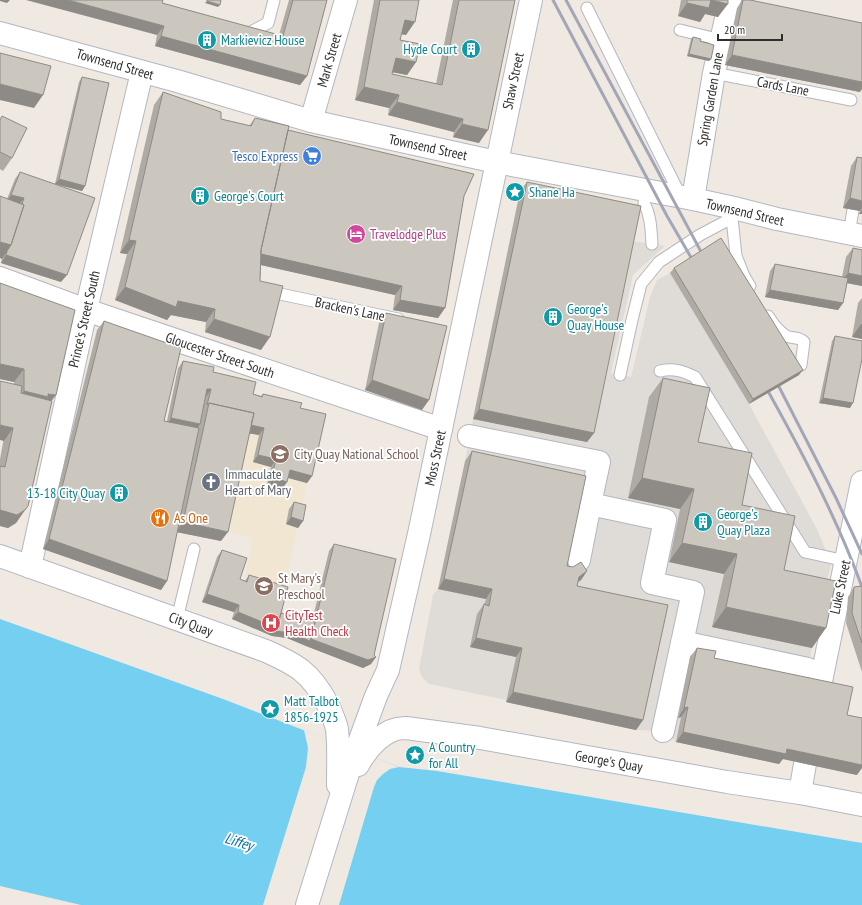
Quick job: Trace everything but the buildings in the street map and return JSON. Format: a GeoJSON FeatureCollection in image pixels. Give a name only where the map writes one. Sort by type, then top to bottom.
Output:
{"type":"FeatureCollection","features":[{"type":"Feature","properties":{"kind":"street","name":"Mark Street"},"geometry":{"type":"LineString","coordinates":[[311,121],[346,0]]}},
{"type":"Feature","properties":{"kind":"street","name":"Shaw Street"},"geometry":{"type":"LineString","coordinates":[[496,162],[531,0]]}},
{"type":"Feature","properties":{"kind":"street","name":"Spring Garden Lane"},"geometry":{"type":"LineString","coordinates":[[687,198],[730,0]]}},
{"type":"Feature","properties":{"kind":"street","name":"Townsend Street"},"geometry":{"type":"LineString","coordinates":[[0,32],[311,121],[496,162],[687,198],[733,213],[777,219],[856,235]]}},
{"type":"Feature","properties":{"kind":"street","name":"Prince's Street South"},"geometry":{"type":"LineString","coordinates":[[30,567],[86,310],[142,72]]}},
{"type":"Feature","properties":{"kind":"street","name":"Moss Street"},"geometry":{"type":"LineString","coordinates":[[352,749],[388,670],[441,429],[457,332],[496,162]]}},
{"type":"Feature","properties":{"kind":"street","name":"Gloucester Street South"},"geometry":{"type":"LineString","coordinates":[[0,278],[86,310],[441,429]]}},
{"type":"Feature","properties":{"kind":"street"},"geometry":{"type":"LineString","coordinates":[[469,436],[599,462],[579,560]]}},
{"type":"Feature","properties":{"kind":"street","name":"Luke Street"},"geometry":{"type":"LineString","coordinates":[[818,691],[854,562],[862,482]]}},
{"type":"Feature","properties":{"kind":"street"},"geometry":{"type":"LineString","coordinates":[[590,504],[665,520],[652,583],[693,592],[663,731]]}},
{"type":"Feature","properties":{"kind":"street","name":"City Quay"},"geometry":{"type":"LineString","coordinates":[[0,556],[266,651],[289,661],[304,672],[318,687],[334,719],[352,749],[339,802]]}},
{"type":"Feature","properties":{"kind":"street"},"geometry":{"type":"LineString","coordinates":[[682,642],[808,669]]}},
{"type":"Feature","properties":{"kind":"street","name":"George's Quay"},"geometry":{"type":"LineString","coordinates":[[352,749],[370,746],[390,731],[406,728],[465,736],[727,782],[800,793],[862,805]]}},
{"type":"Feature","properties":{"kind":"street"},"geometry":{"type":"LineString","coordinates":[[307,905],[339,802],[352,749]]}},
{"type":"Feature","properties":{"kind":"street"},"geometry":{"type":"LineString","coordinates":[[800,793],[806,758]]}},
{"type":"Feature","properties":{"kind":"lane"},"geometry":{"type":"LineString","coordinates":[[231,31],[245,35],[268,22],[274,0]]}},
{"type":"Feature","properties":{"kind":"lane"},"geometry":{"type":"LineString","coordinates":[[587,8],[687,198]]}},
{"type":"Feature","properties":{"kind":"lane"},"geometry":{"type":"LineString","coordinates":[[680,30],[721,40]]}},
{"type":"Feature","properties":{"kind":"lane","name":"Cards Lane"},"geometry":{"type":"LineString","coordinates":[[714,73],[851,100]]}},
{"type":"Feature","properties":{"kind":"lane"},"geometry":{"type":"LineString","coordinates":[[646,190],[644,203],[650,219],[652,244]]}},
{"type":"Feature","properties":{"kind":"lane"},"geometry":{"type":"LineString","coordinates":[[853,210],[856,235]]}},
{"type":"Feature","properties":{"kind":"lane"},"geometry":{"type":"LineString","coordinates":[[620,375],[641,284],[659,262],[733,213],[736,256],[744,276],[756,295]]}},
{"type":"Feature","properties":{"kind":"lane","name":"Bracken's Lane"},"geometry":{"type":"LineString","coordinates":[[262,290],[408,322]]}},
{"type":"Feature","properties":{"kind":"lane"},"geometry":{"type":"LineString","coordinates":[[763,308],[775,327],[787,336],[801,338],[804,342],[802,365]]}},
{"type":"Feature","properties":{"kind":"lane"},"geometry":{"type":"LineString","coordinates":[[660,371],[669,369],[682,371],[695,377],[805,552],[854,562]]}},
{"type":"Feature","properties":{"kind":"lane"},"geometry":{"type":"LineString","coordinates":[[177,619],[194,549]]}},
{"type":"Feature","properties":{"kind":"shaded area"},"geometry":{"type":"Polygon","coordinates":[[[633,241],[665,246],[633,275],[611,373],[631,377],[650,297],[657,280],[670,273],[749,404],[817,529],[831,563],[823,601],[770,590],[728,524],[738,473],[628,498],[680,509],[669,562],[724,574],[713,627],[812,648],[808,669],[678,718],[681,717],[676,742],[663,731],[636,730],[573,586],[581,580],[566,577],[465,461],[473,419],[587,442],[633,241]]]}},
{"type":"Feature","properties":{"kind":"shaded area","name":"City Quay National School"},"geometry":{"type":"Polygon","coordinates":[[[252,424],[307,483],[283,595],[232,619],[244,582],[253,538],[229,532],[252,424]]]}},
{"type":"Feature","properties":{"kind":"shaded area"},"geometry":{"type":"Polygon","coordinates":[[[438,589],[486,599],[482,615],[470,647],[516,657],[506,700],[429,684],[422,677],[419,669],[433,595],[438,589]]]}},
{"type":"Feature","properties":{"kind":"water","name":"Liffey"},"geometry":{"type":"Polygon","coordinates":[[[0,619],[223,699],[399,767],[437,771],[862,843],[862,905],[81,905],[0,886],[0,619]]]}},
{"type":"Feature","properties":{"kind":"pier"},"geometry":{"type":"Polygon","coordinates":[[[304,730],[399,767],[390,769],[377,780],[339,905],[263,905],[306,767],[308,748],[304,730]]]}},
{"type":"Feature","properties":{"kind":"railway"},"geometry":{"type":"LineString","coordinates":[[553,0],[667,216],[696,266]]}},
{"type":"Feature","properties":{"kind":"railway"},"geometry":{"type":"LineString","coordinates":[[566,0],[706,261]]}},
{"type":"Feature","properties":{"kind":"railway"},"geometry":{"type":"LineString","coordinates":[[774,377],[836,498],[862,554]]}},
{"type":"Feature","properties":{"kind":"railway"},"geometry":{"type":"LineString","coordinates":[[764,384],[817,484],[841,535],[862,587]]}},
{"type":"Feature","properties":{"kind":"place","name":"Markievicz House"},"geometry":{"type":"Point","coordinates":[207,40]}},
{"type":"Feature","properties":{"kind":"place","name":"Hyde Court"},"geometry":{"type":"Point","coordinates":[471,49]}},
{"type":"Feature","properties":{"kind":"place","name":"Tesco Express"},"geometry":{"type":"Point","coordinates":[312,156]}},
{"type":"Feature","properties":{"kind":"place","name":"Shane Ha"},"geometry":{"type":"Point","coordinates":[515,192]}},
{"type":"Feature","properties":{"kind":"place","name":"George's Court"},"geometry":{"type":"Point","coordinates":[200,196]}},
{"type":"Feature","properties":{"kind":"place","name":"Travelodge Plus"},"geometry":{"type":"Point","coordinates":[356,234]}},
{"type":"Feature","properties":{"kind":"place","name":"George's Quay House"},"geometry":{"type":"Point","coordinates":[553,317]}},
{"type":"Feature","properties":{"kind":"place","name":"City Quay National School"},"geometry":{"type":"Point","coordinates":[280,454]}},
{"type":"Feature","properties":{"kind":"place","name":"Immaculate Heart of Mary"},"geometry":{"type":"Point","coordinates":[211,482]}},
{"type":"Feature","properties":{"kind":"place","name":"13-18 City Quay"},"geometry":{"type":"Point","coordinates":[119,493]}},
{"type":"Feature","properties":{"kind":"place","name":"As One"},"geometry":{"type":"Point","coordinates":[160,518]}},
{"type":"Feature","properties":{"kind":"place","name":"George's Quay Plaza"},"geometry":{"type":"Point","coordinates":[703,522]}},
{"type":"Feature","properties":{"kind":"place","name":"St Mary's Preschool"},"geometry":{"type":"Point","coordinates":[264,586]}},
{"type":"Feature","properties":{"kind":"place","name":"CityTest Health Check"},"geometry":{"type":"Point","coordinates":[271,623]}},
{"type":"Feature","properties":{"kind":"place","name":"Matt Talbot 1856-1925"},"geometry":{"type":"Point","coordinates":[270,709]}},
{"type":"Feature","properties":{"kind":"place","name":"A Country for All"},"geometry":{"type":"Point","coordinates":[415,755]}}]}
